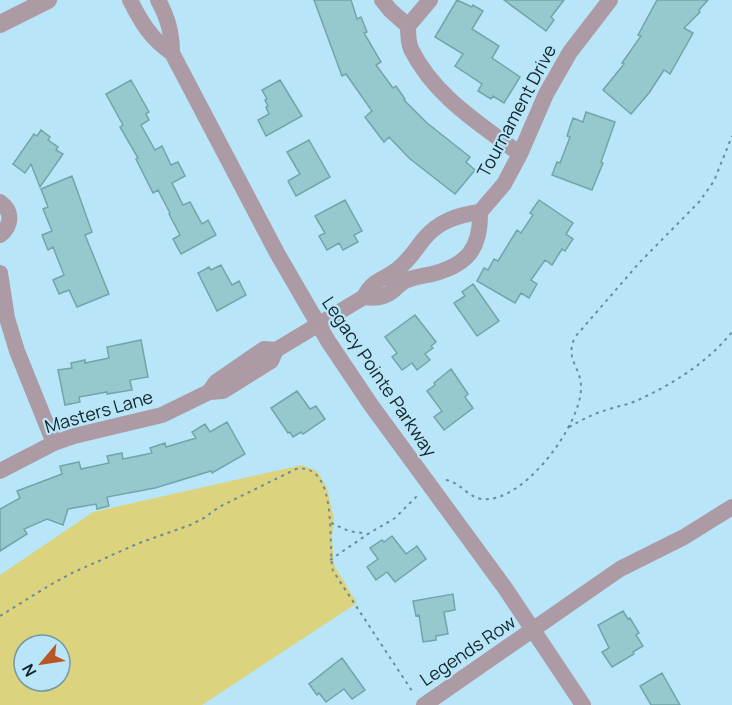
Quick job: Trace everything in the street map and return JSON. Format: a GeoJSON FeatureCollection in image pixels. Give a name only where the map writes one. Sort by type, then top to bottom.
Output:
{"type":"FeatureCollection","features":[{"type":"Feature","properties":{"kind":"street"},"geometry":{"type":"LineString","coordinates":[[0,24],[48,0]]}},
{"type":"Feature","properties":{"kind":"street","name":"Legacy Pointe Parkway"},"geometry":{"type":"LineString","coordinates":[[130,0],[146,30],[159,45],[172,53]]}},
{"type":"Feature","properties":{"kind":"street","name":"Legacy Pointe Parkway"},"geometry":{"type":"LineString","coordinates":[[158,0],[168,19],[172,36],[172,53],[277,254],[318,325],[371,405],[534,630],[583,705]]}},
{"type":"Feature","properties":{"kind":"street"},"geometry":{"type":"LineString","coordinates":[[382,0],[408,26],[410,47],[443,93],[469,117],[520,154]]}},
{"type":"Feature","properties":{"kind":"street"},"geometry":{"type":"LineString","coordinates":[[408,26],[430,0]]}},
{"type":"Feature","properties":{"kind":"street","name":"Tournament Drive"},"geometry":{"type":"LineString","coordinates":[[480,212],[504,184],[520,154],[546,94],[570,52],[610,0]]}},
{"type":"Feature","properties":{"kind":"street"},"geometry":{"type":"LineString","coordinates":[[0,202],[10,217],[9,227],[0,235]]}},
{"type":"Feature","properties":{"kind":"street"},"geometry":{"type":"LineString","coordinates":[[318,325],[364,297],[375,299],[392,292],[400,276],[423,240],[438,225],[461,214],[480,212],[481,231],[474,247],[464,259],[448,270],[400,276]]}},
{"type":"Feature","properties":{"kind":"street"},"geometry":{"type":"LineString","coordinates":[[0,273],[7,318],[17,351],[54,443]]}},
{"type":"Feature","properties":{"kind":"street","name":"Masters Lane"},"geometry":{"type":"LineString","coordinates":[[0,471],[54,443],[162,415],[209,392],[223,391],[244,370],[271,361],[276,350],[318,325]]}},
{"type":"Feature","properties":{"kind":"street","name":"Legends Row"},"geometry":{"type":"LineString","coordinates":[[421,702],[534,630],[620,569],[684,537],[732,507]]}},
{"type":"Feature","properties":{"kind":"path"},"geometry":{"type":"LineString","coordinates":[[330,560],[395,518],[415,497],[437,481],[454,481],[468,494],[482,499],[504,496],[525,483],[537,472],[569,427],[579,405],[580,376],[571,358],[570,346],[575,337],[640,262],[699,202],[714,181],[732,136]]}},
{"type":"Feature","properties":{"kind":"path"},"geometry":{"type":"LineString","coordinates":[[569,427],[602,411],[636,401],[656,391],[698,365],[732,332]]}},
{"type":"Feature","properties":{"kind":"path"},"geometry":{"type":"LineString","coordinates":[[0,616],[72,573],[139,543],[190,525],[219,507],[296,469],[303,468],[310,470],[319,478],[328,501],[332,523],[330,560],[333,571],[421,702]]}},
{"type":"Feature","properties":{"kind":"path"},"geometry":{"type":"LineString","coordinates":[[332,523],[349,531],[368,534]]}},
{"type":"Feature","properties":{"kind":"shaded area"},"geometry":{"type":"Polygon","coordinates":[[[302,465],[317,471],[327,488],[334,519],[332,537],[334,565],[357,603],[202,705],[0,705],[0,575],[93,512],[302,465]]]}},
{"type":"Feature","properties":{"kind":"building"},"geometry":{"type":"Polygon","coordinates":[[[314,0],[351,0],[357,19],[361,17],[367,32],[364,33],[381,62],[376,65],[393,88],[396,86],[404,100],[427,123],[470,157],[466,162],[475,170],[455,194],[409,158],[389,137],[384,142],[365,117],[372,111],[346,74],[342,76],[314,0]]]}},
{"type":"Feature","properties":{"kind":"building"},"geometry":{"type":"Polygon","coordinates":[[[457,0],[483,11],[472,29],[499,46],[492,58],[520,77],[504,103],[493,96],[491,99],[478,91],[482,84],[455,66],[463,54],[435,37],[457,0]]]}},
{"type":"Feature","properties":{"kind":"building"},"geometry":{"type":"Polygon","coordinates":[[[504,0],[564,0],[551,17],[554,20],[546,31],[504,0]]]}},
{"type":"Feature","properties":{"kind":"building"},"geometry":{"type":"Polygon","coordinates":[[[657,0],[708,0],[684,28],[693,33],[670,74],[664,70],[649,93],[631,114],[603,90],[624,64],[622,63],[641,36],[638,35],[657,0]]]}},
{"type":"Feature","properties":{"kind":"building"},"geometry":{"type":"Polygon","coordinates":[[[131,80],[149,112],[146,114],[149,120],[141,125],[155,150],[162,146],[171,165],[178,162],[185,176],[172,183],[183,205],[190,202],[202,224],[208,220],[216,235],[181,254],[173,239],[180,235],[170,213],[158,190],[153,193],[136,159],[138,158],[120,127],[123,125],[106,94],[131,80]]]}},
{"type":"Feature","properties":{"kind":"building"},"geometry":{"type":"Polygon","coordinates":[[[280,80],[302,116],[266,136],[258,120],[269,114],[265,100],[267,99],[262,90],[280,80]]]}},
{"type":"Feature","properties":{"kind":"building"},"geometry":{"type":"Polygon","coordinates":[[[586,112],[615,122],[592,190],[552,175],[557,162],[560,163],[570,137],[567,136],[573,118],[583,122],[586,112]]]}},
{"type":"Feature","properties":{"kind":"building"},"geometry":{"type":"Polygon","coordinates":[[[41,130],[50,137],[48,140],[58,147],[56,150],[63,154],[40,187],[31,164],[25,173],[13,164],[34,134],[37,136],[41,130]]]}},
{"type":"Feature","properties":{"kind":"building"},"geometry":{"type":"Polygon","coordinates":[[[309,140],[330,177],[296,196],[288,181],[300,174],[287,152],[309,140]]]}},
{"type":"Feature","properties":{"kind":"building"},"geometry":{"type":"Polygon","coordinates":[[[72,176],[92,232],[85,235],[109,294],[77,307],[69,290],[59,294],[53,280],[64,275],[53,247],[48,250],[42,235],[52,231],[43,209],[48,207],[41,189],[72,176]]]}},
{"type":"Feature","properties":{"kind":"building"},"geometry":{"type":"Polygon","coordinates":[[[345,200],[362,231],[354,235],[358,242],[343,250],[339,243],[327,250],[319,236],[325,233],[315,216],[345,200]]]}},
{"type":"Feature","properties":{"kind":"building"},"geometry":{"type":"Polygon","coordinates":[[[539,200],[573,223],[566,234],[573,239],[565,251],[562,249],[552,265],[545,260],[531,280],[537,284],[529,298],[521,293],[515,303],[477,281],[484,268],[488,270],[494,259],[498,261],[517,230],[521,233],[533,215],[530,213],[539,200]]]}},
{"type":"Feature","properties":{"kind":"building"},"geometry":{"type":"Polygon","coordinates":[[[221,265],[232,285],[239,281],[246,295],[217,311],[198,273],[209,267],[211,270],[221,265]]]}},
{"type":"Feature","properties":{"kind":"building"},"geometry":{"type":"Polygon","coordinates":[[[473,284],[499,321],[477,336],[454,303],[465,296],[462,292],[473,284]]]}},
{"type":"Feature","properties":{"kind":"building"},"geometry":{"type":"Polygon","coordinates":[[[415,315],[436,342],[431,346],[433,348],[425,354],[430,360],[417,370],[412,363],[402,370],[392,357],[397,353],[385,337],[415,315]]]}},
{"type":"Feature","properties":{"kind":"building"},"geometry":{"type":"Polygon","coordinates":[[[141,340],[148,377],[130,380],[132,390],[79,397],[80,402],[65,405],[58,370],[72,368],[71,363],[85,360],[85,363],[109,358],[107,347],[141,340]]]}},
{"type":"Feature","properties":{"kind":"building"},"geometry":{"type":"Polygon","coordinates":[[[451,369],[468,394],[465,397],[473,408],[444,430],[434,417],[442,411],[427,391],[451,369]]]}},
{"type":"Feature","properties":{"kind":"building"},"geometry":{"type":"Polygon","coordinates":[[[297,391],[310,409],[316,406],[325,419],[303,434],[301,432],[293,437],[271,408],[297,391]]]}},
{"type":"Feature","properties":{"kind":"building"},"geometry":{"type":"Polygon","coordinates":[[[227,422],[245,454],[212,473],[211,471],[155,488],[107,497],[109,506],[97,509],[96,504],[68,509],[63,525],[47,519],[24,529],[27,534],[0,551],[0,509],[20,498],[17,491],[62,474],[60,466],[79,462],[81,469],[109,463],[107,456],[122,453],[123,459],[152,453],[150,448],[165,443],[166,447],[196,438],[192,432],[205,424],[210,432],[227,422]]]}},
{"type":"Feature","properties":{"kind":"building"},"geometry":{"type":"Polygon","coordinates":[[[392,536],[406,554],[417,546],[426,559],[395,582],[387,572],[376,580],[367,567],[378,559],[370,548],[392,536]]]}},
{"type":"Feature","properties":{"kind":"building"},"geometry":{"type":"Polygon","coordinates":[[[453,594],[455,610],[444,612],[448,634],[436,636],[436,640],[423,642],[419,615],[416,616],[413,601],[453,594]]]}},
{"type":"Feature","properties":{"kind":"building"},"geometry":{"type":"Polygon","coordinates":[[[623,611],[639,633],[636,635],[643,646],[612,667],[602,652],[609,648],[598,625],[623,611]]]}},
{"type":"Feature","properties":{"kind":"building"},"geometry":{"type":"Polygon","coordinates":[[[342,658],[365,690],[352,699],[344,689],[326,702],[309,684],[342,658]]]}},
{"type":"Feature","properties":{"kind":"building"},"geometry":{"type":"Polygon","coordinates":[[[662,673],[680,705],[651,705],[640,686],[662,673]]]}}]}
